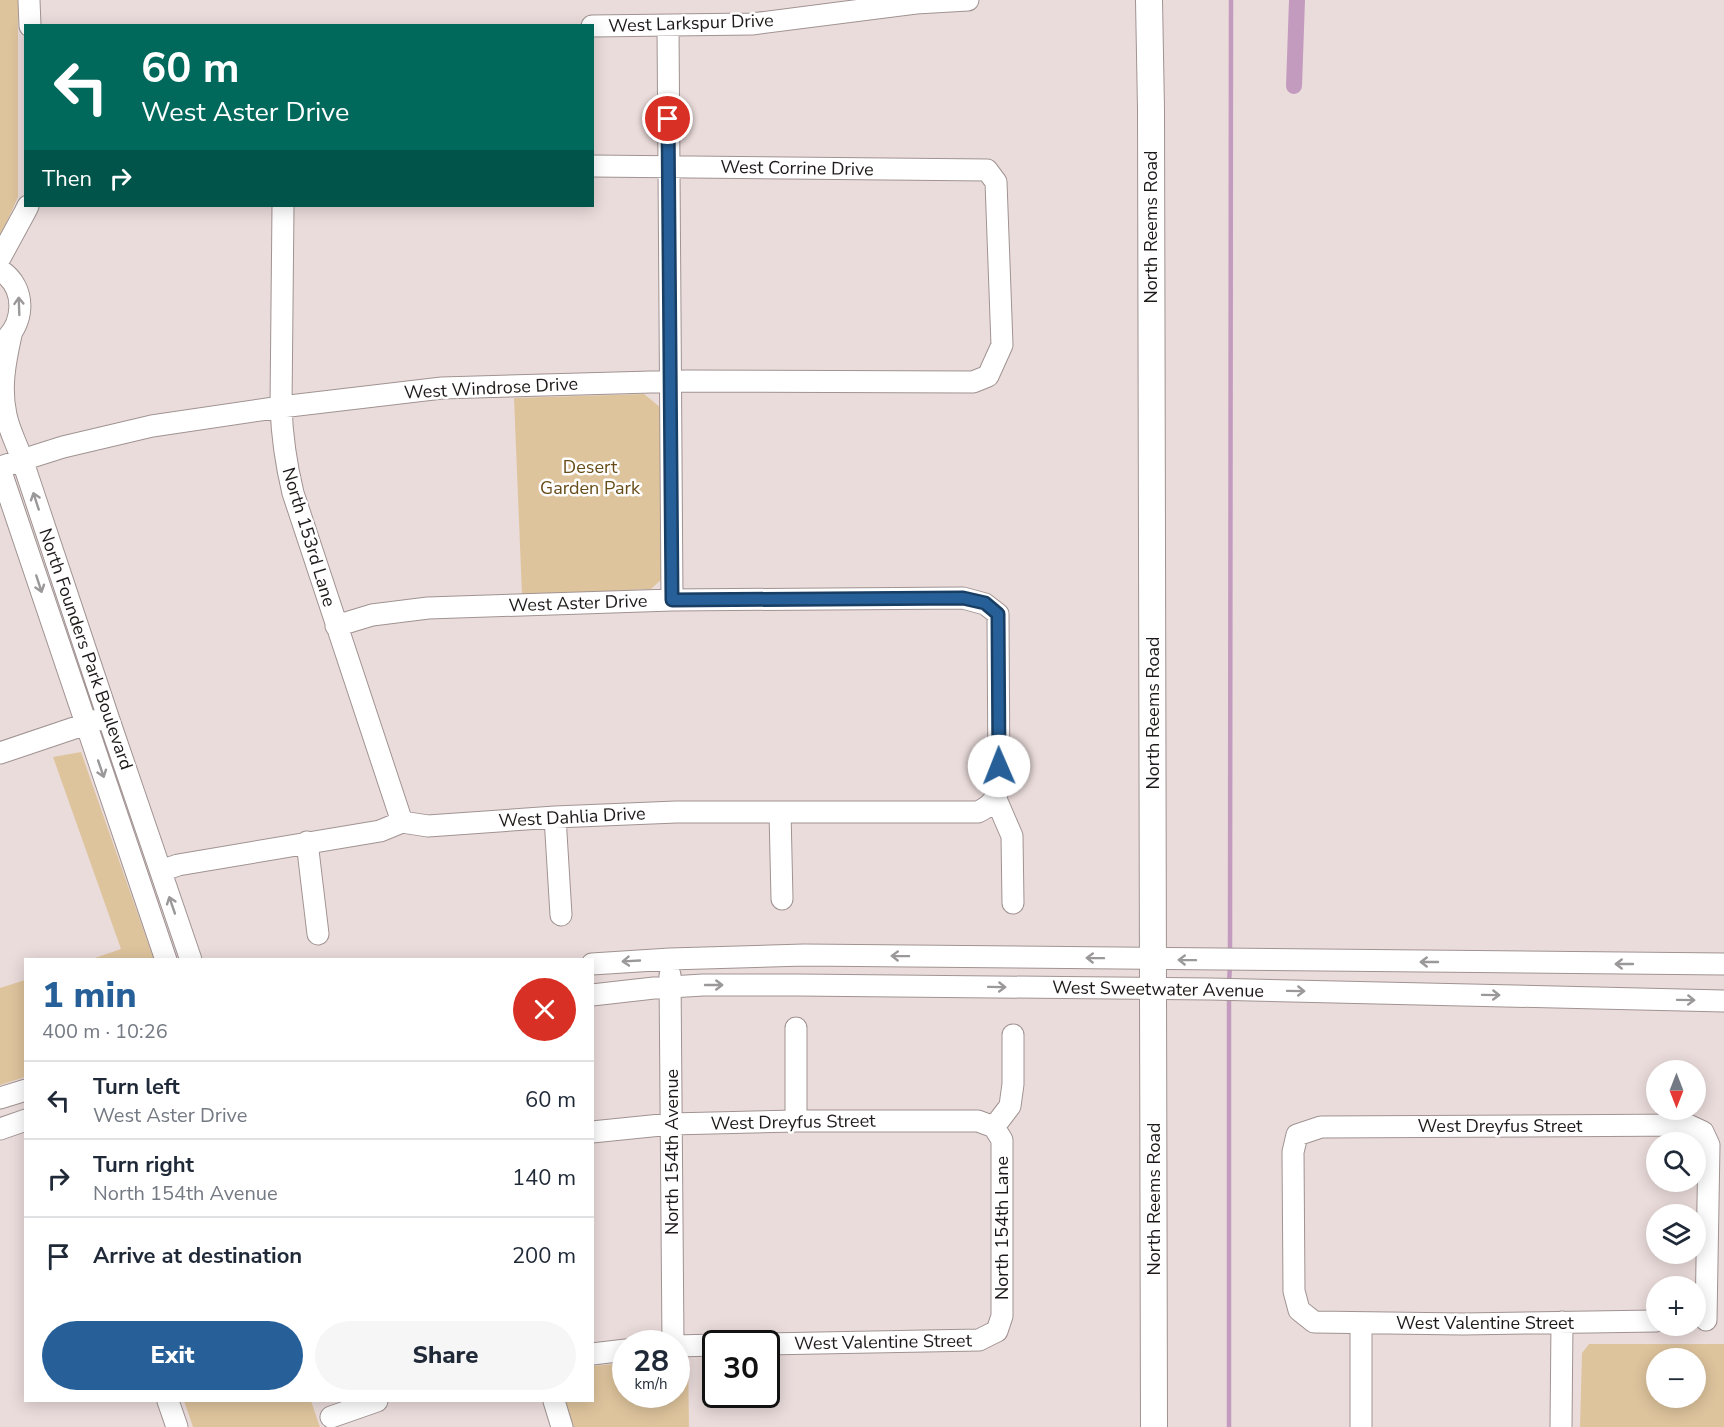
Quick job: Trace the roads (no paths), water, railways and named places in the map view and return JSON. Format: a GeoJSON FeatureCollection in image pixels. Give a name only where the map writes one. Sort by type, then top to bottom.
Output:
{"type":"FeatureCollection","features":[{"type":"Feature","properties":{"kind":"main road","name":"North Reems Road"},"geometry":{"type":"LineString","coordinates":[[1149,0],[1154,1427]]}},
{"type":"Feature","properties":{"kind":"street"},"geometry":{"type":"LineString","coordinates":[[29,0],[30,24]]}},
{"type":"Feature","properties":{"kind":"street","name":"West Larkspur Drive"},"geometry":{"type":"LineString","coordinates":[[594,26],[752,24],[915,3],[968,0]]}},
{"type":"Feature","properties":{"kind":"street"},"geometry":{"type":"LineString","coordinates":[[668,26],[672,600]]}},
{"type":"Feature","properties":{"kind":"street","name":"West Corrine Drive"},"geometry":{"type":"LineString","coordinates":[[594,166],[987,170],[996,182],[1002,345],[988,376]]}},
{"type":"Feature","properties":{"kind":"street"},"geometry":{"type":"LineString","coordinates":[[0,258],[27,207]]}},
{"type":"Feature","properties":{"kind":"street","name":"North 153rd Lane"},"geometry":{"type":"LineString","coordinates":[[283,207],[281,407],[282,436],[287,467],[293,493],[336,626],[402,822]]}},
{"type":"Feature","properties":{"kind":"street","name":"North Founders Park Boulevard"},"geometry":{"type":"LineString","coordinates":[[0,270],[13,282],[21,303],[17,326],[5,340],[3,402],[6,418],[22,459],[190,958]]}},
{"type":"Feature","properties":{"kind":"street","name":"West Windrose Drive"},"geometry":{"type":"LineString","coordinates":[[0,468],[63,447],[152,426],[281,407],[442,388],[669,381],[973,382],[988,376]]}},
{"type":"Feature","properties":{"kind":"street","name":"North Founders Park Boulevard"},"geometry":{"type":"LineString","coordinates":[[0,468],[165,958]]}},
{"type":"Feature","properties":{"kind":"street","name":"West Aster Drive"},"geometry":{"type":"LineString","coordinates":[[336,626],[372,615],[428,608],[672,600],[963,598],[985,603],[998,614],[999,788],[992,803]]}},
{"type":"Feature","properties":{"kind":"street"},"geometry":{"type":"LineString","coordinates":[[0,753],[108,717]]}},
{"type":"Feature","properties":{"kind":"street"},"geometry":{"type":"LineString","coordinates":[[992,803],[1012,836],[1013,903]]}},
{"type":"Feature","properties":{"kind":"street","name":"West Dahlia Drive"},"geometry":{"type":"LineString","coordinates":[[161,871],[178,865],[380,831],[402,822],[428,826],[555,817],[676,812],[978,812],[992,803]]}},
{"type":"Feature","properties":{"kind":"street"},"geometry":{"type":"LineString","coordinates":[[780,812],[782,899]]}},
{"type":"Feature","properties":{"kind":"street"},"geometry":{"type":"LineString","coordinates":[[555,817],[561,915]]}},
{"type":"Feature","properties":{"kind":"street"},"geometry":{"type":"LineString","coordinates":[[307,842],[318,934]]}},
{"type":"Feature","properties":{"kind":"street","name":"West Sweetwater Avenue"},"geometry":{"type":"LineString","coordinates":[[594,964],[804,955],[1724,964]]}},
{"type":"Feature","properties":{"kind":"street","name":"North 154th Avenue"},"geometry":{"type":"LineString","coordinates":[[670,959],[675,1330]]}},
{"type":"Feature","properties":{"kind":"street","name":"West Sweetwater Avenue"},"geometry":{"type":"LineString","coordinates":[[594,995],[670,987],[798,985],[1229,989],[1724,1001]]}},
{"type":"Feature","properties":{"kind":"street"},"geometry":{"type":"LineString","coordinates":[[796,1028],[796,1121]]}},
{"type":"Feature","properties":{"kind":"street"},"geometry":{"type":"LineString","coordinates":[[994,1127],[1010,1106],[1013,1084],[1013,1035]]}},
{"type":"Feature","properties":{"kind":"street"},"geometry":{"type":"LineString","coordinates":[[0,1098],[24,1091]]}},
{"type":"Feature","properties":{"kind":"street"},"geometry":{"type":"LineString","coordinates":[[0,1129],[24,1121]]}},
{"type":"Feature","properties":{"kind":"street","name":"West Dreyfus Street"},"geometry":{"type":"LineString","coordinates":[[594,1132],[671,1124],[796,1121],[978,1121],[994,1127]]}},
{"type":"Feature","properties":{"kind":"street","name":"West Dreyfus Street"},"geometry":{"type":"LineString","coordinates":[[1314,1322],[1299,1310],[1294,1291],[1293,1152],[1298,1135],[1321,1127],[1688,1125],[1702,1132],[1709,1145],[1708,1320]]}},
{"type":"Feature","properties":{"kind":"street","name":"North 154th Lane"},"geometry":{"type":"LineString","coordinates":[[994,1127],[1002,1140],[1002,1316],[997,1331]]}},
{"type":"Feature","properties":{"kind":"street","name":"West Valentine Street"},"geometry":{"type":"LineString","coordinates":[[1314,1322],[1463,1324],[1646,1321]]}},
{"type":"Feature","properties":{"kind":"street"},"geometry":{"type":"LineString","coordinates":[[1561,1427],[1562,1322]]}},
{"type":"Feature","properties":{"kind":"street"},"geometry":{"type":"LineString","coordinates":[[1361,1323],[1361,1427]]}},
{"type":"Feature","properties":{"kind":"street","name":"West Valentine Street"},"geometry":{"type":"LineString","coordinates":[[780,1344],[979,1340],[997,1331]]}},
{"type":"Feature","properties":{"kind":"street"},"geometry":{"type":"LineString","coordinates":[[594,1354],[612,1352]]}},
{"type":"Feature","properties":{"kind":"street"},"geometry":{"type":"LineString","coordinates":[[168,1402],[176,1427]]}},
{"type":"Feature","properties":{"kind":"street"},"geometry":{"type":"LineString","coordinates":[[330,1415],[374,1402]]}},
{"type":"Feature","properties":{"kind":"street"},"geometry":{"type":"LineString","coordinates":[[554,1402],[562,1427]]}},
{"type":"Feature","properties":{"kind":"waterway"},"geometry":{"type":"LineString","coordinates":[[1230,953],[1231,0]]}},
{"type":"Feature","properties":{"kind":"waterway"},"geometry":{"type":"LineString","coordinates":[[1294,86],[1297,0]]}},
{"type":"Feature","properties":{"kind":"waterway"},"geometry":{"type":"LineString","coordinates":[[1229,983],[1230,965]]}},
{"type":"Feature","properties":{"kind":"waterway"},"geometry":{"type":"LineString","coordinates":[[1229,995],[1229,1427]]}},
{"type":"Feature","properties":{"kind":"park label","name":"Desert Garden Park"},"geometry":{"type":"Point","coordinates":[590,477]}}]}
